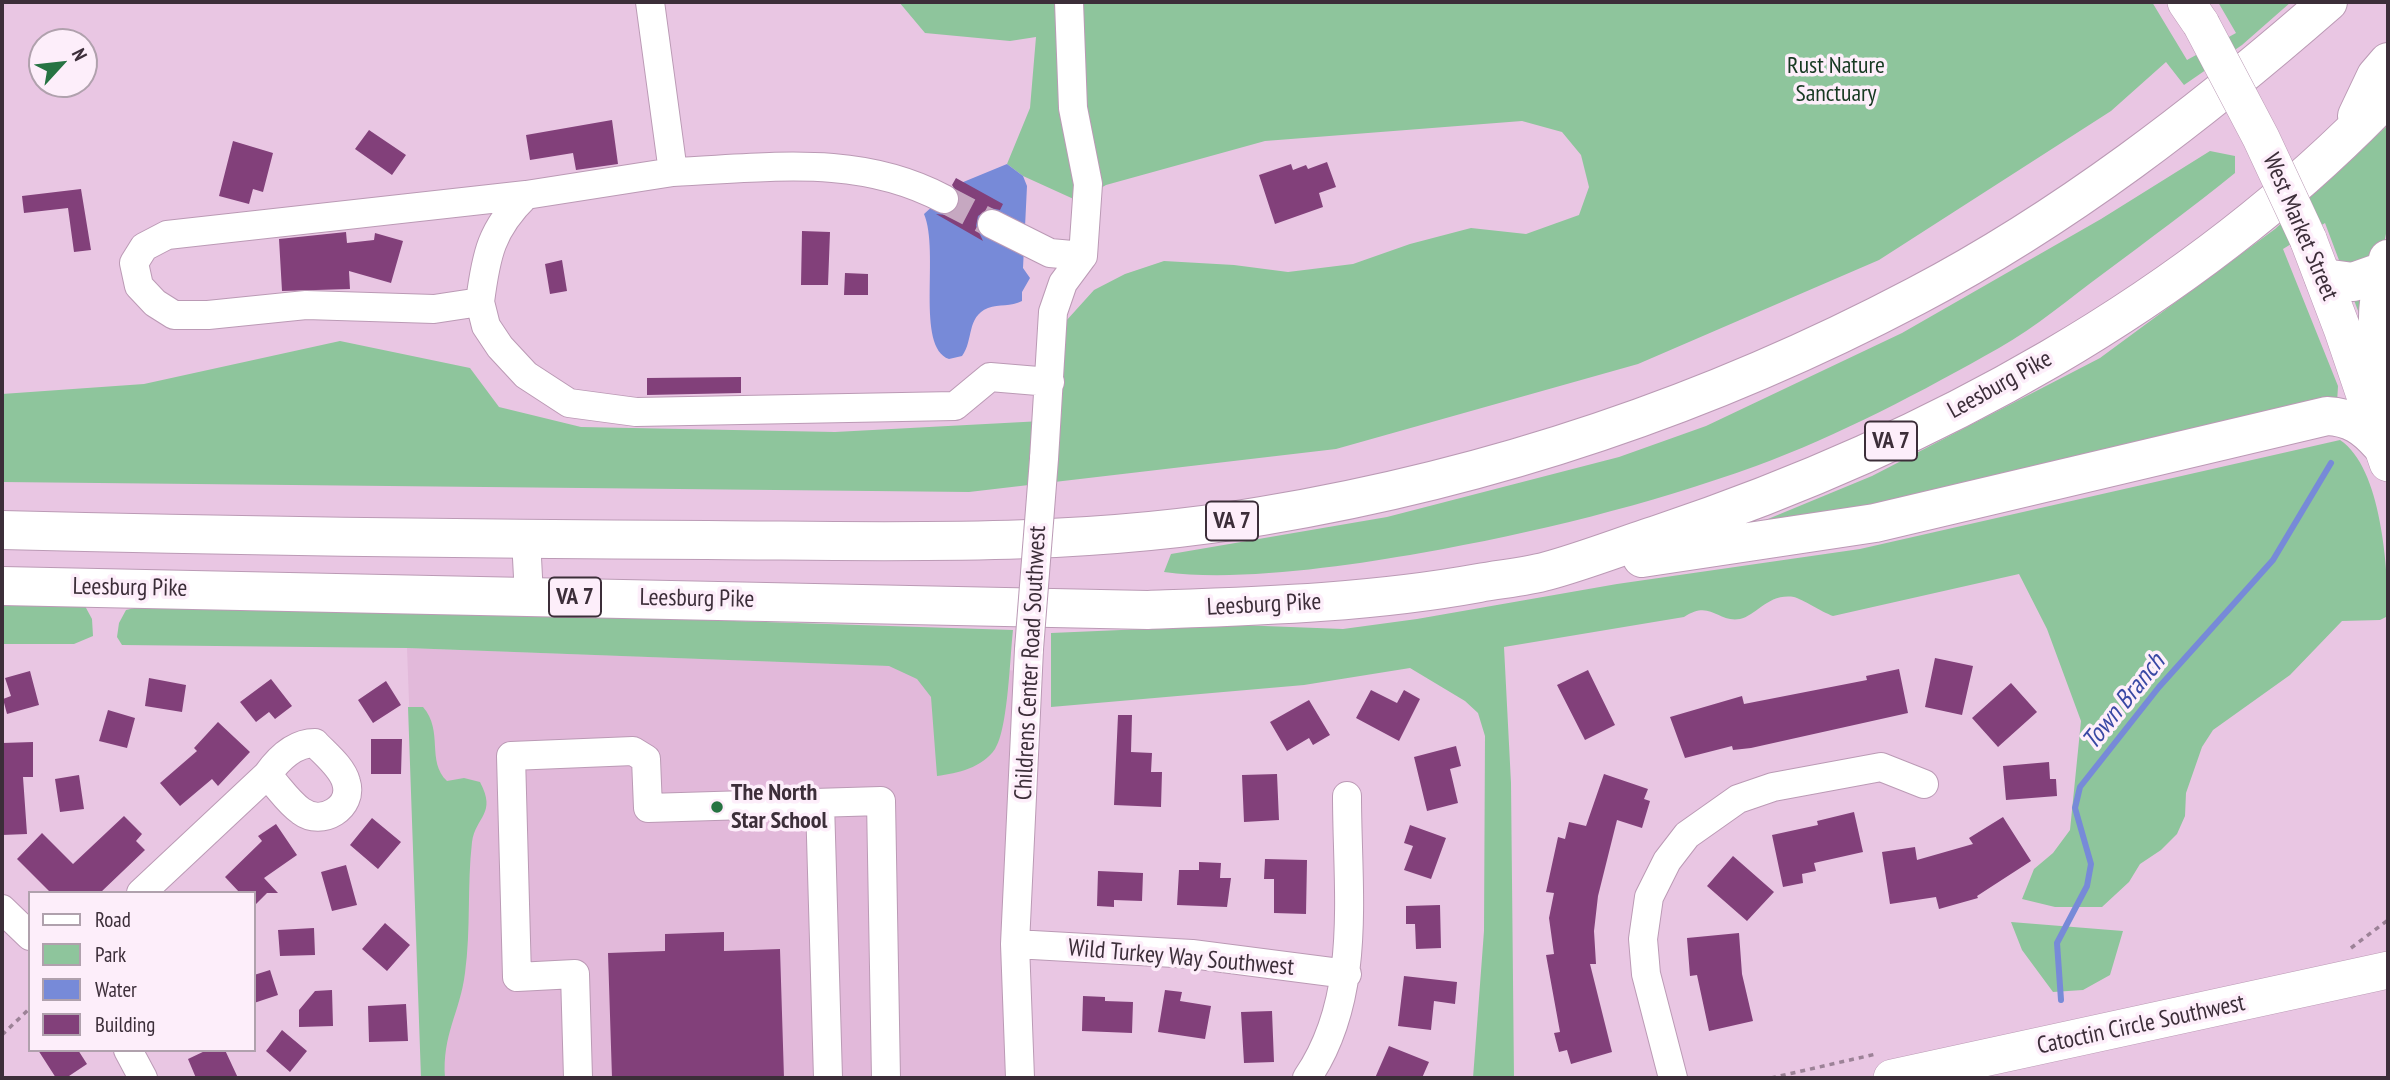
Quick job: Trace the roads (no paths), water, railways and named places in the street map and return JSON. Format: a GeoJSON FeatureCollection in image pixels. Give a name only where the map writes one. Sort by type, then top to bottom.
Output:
{"type":"FeatureCollection","features":[{"type":"Feature","properties":{"kind":"highway","name":"VA 7"},"geometry":{"type":"LineString","coordinates":[[2,530],[526,539],[907,541],[1089,538],[1257,517],[1334,503],[1547,449],[1718,389],[1806,351],[1920,294],[1993,252],[2141,152],[2328,2]]}},
{"type":"Feature","properties":{"kind":"highway"},"geometry":{"type":"LineString","coordinates":[[2346,141],[2376,76],[2388,62]]}},
{"type":"Feature","properties":{"kind":"highway","name":"Leesburg Pike"},"geometry":{"type":"LineString","coordinates":[[2,586],[1148,610],[1300,605],[1432,592],[1546,571],[1724,512],[1826,470],[2025,374],[2208,254],[2346,141],[2388,96]]}},
{"type":"Feature","properties":{"kind":"highway"},"geometry":{"type":"LineString","coordinates":[[2386,265],[2376,329],[2386,443]]}},
{"type":"Feature","properties":{"kind":"highway"},"geometry":{"type":"LineString","coordinates":[[2324,278],[2353,282],[2386,265]]}},
{"type":"Feature","properties":{"kind":"highway"},"geometry":{"type":"LineString","coordinates":[[1546,571],[1875,523],[2327,416],[2342,416],[2386,443]]}},
{"type":"Feature","properties":{"kind":"main road","name":"West Market Street"},"geometry":{"type":"LineString","coordinates":[[2194,13],[2261,138],[2308,239],[2386,443]]}},
{"type":"Feature","properties":{"kind":"main road","name":"Catoctin Circle Southwest"},"geometry":{"type":"LineString","coordinates":[[1892,1078],[2388,970]]}},
{"type":"Feature","properties":{"kind":"street"},"geometry":{"type":"LineString","coordinates":[[650,2],[673,172]]}},
{"type":"Feature","properties":{"kind":"street"},"geometry":{"type":"LineString","coordinates":[[992,224],[1051,254],[1083,256],[1088,184],[1073,108],[1069,2]]}},
{"type":"Feature","properties":{"kind":"street"},"geometry":{"type":"LineString","coordinates":[[480,302],[434,309],[306,305],[174,316],[155,303],[139,286],[134,263],[144,247],[167,235],[526,195],[673,172],[794,167],[850,168],[904,179],[941,197]]}},
{"type":"Feature","properties":{"kind":"street"},"geometry":{"type":"LineString","coordinates":[[526,195],[509,211],[494,233],[486,259],[480,302],[486,326],[526,376],[569,403],[636,412],[956,406],[990,377],[1050,382]]}},
{"type":"Feature","properties":{"kind":"street","name":"Childrens Center Road Southwest"},"geometry":{"type":"LineString","coordinates":[[1020,1078],[1015,944],[1029,649],[1053,312],[1063,283],[1083,256]]}},
{"type":"Feature","properties":{"kind":"street"},"geometry":{"type":"LineString","coordinates":[[526,539],[529,596]]}},
{"type":"Feature","properties":{"kind":"street"},"geometry":{"type":"LineString","coordinates":[[578,1078],[575,974],[517,977],[511,756],[633,751],[646,760],[648,808],[881,801],[886,1078]]}},
{"type":"Feature","properties":{"kind":"street"},"geometry":{"type":"LineString","coordinates":[[1673,1078],[1646,974],[1643,939],[1649,897],[1667,861],[1687,835],[1738,799],[1773,787],[1881,767],[1924,783]]}},
{"type":"Feature","properties":{"kind":"street"},"geometry":{"type":"LineString","coordinates":[[143,891],[267,775]]}},
{"type":"Feature","properties":{"kind":"street"},"geometry":{"type":"LineString","coordinates":[[1307,1078],[1330,1037],[1347,974],[1347,796]]}},
{"type":"Feature","properties":{"kind":"street"},"geometry":{"type":"LineString","coordinates":[[820,803],[828,1078]]}},
{"type":"Feature","properties":{"kind":"street"},"geometry":{"type":"LineString","coordinates":[[2,909],[28,934]]}},
{"type":"Feature","properties":{"kind":"street","name":"Wild Turkey Way Southwest"},"geometry":{"type":"LineString","coordinates":[[1015,944],[1192,954],[1347,974]]}},
{"type":"Feature","properties":{"kind":"street"},"geometry":{"type":"LineString","coordinates":[[129,1052],[143,1078]]}},
{"type":"Feature","properties":{"kind":"water"},"geometry":{"type":"Polygon","coordinates":[[[1007,164],[1023,176],[1027,186],[1023,268],[1030,278],[1022,292],[1022,301],[988,308],[976,317],[966,350],[962,356],[949,359],[939,351],[933,337],[930,318],[930,251],[924,214],[956,185],[1007,164]]]}},
{"type":"Feature","properties":{"kind":"waterway","name":"Town Branch"},"geometry":{"type":"LineString","coordinates":[[2061,1000],[2057,943],[2087,886],[2091,864],[2075,808],[2080,787],[2159,687],[2273,560],[2331,463]]}},
{"type":"Feature","properties":{"kind":"tunnel"},"geometry":{"type":"LineString","coordinates":[[944,199],[992,224]]}},
{"type":"Feature","properties":{"kind":"place","name":"The North Star School"},"geometry":{"type":"Point","coordinates":[717,807]}},
{"type":"Feature","properties":{"kind":"park label","name":"Rust Nature Sanctuary"},"geometry":{"type":"Point","coordinates":[1836,80]}}]}
